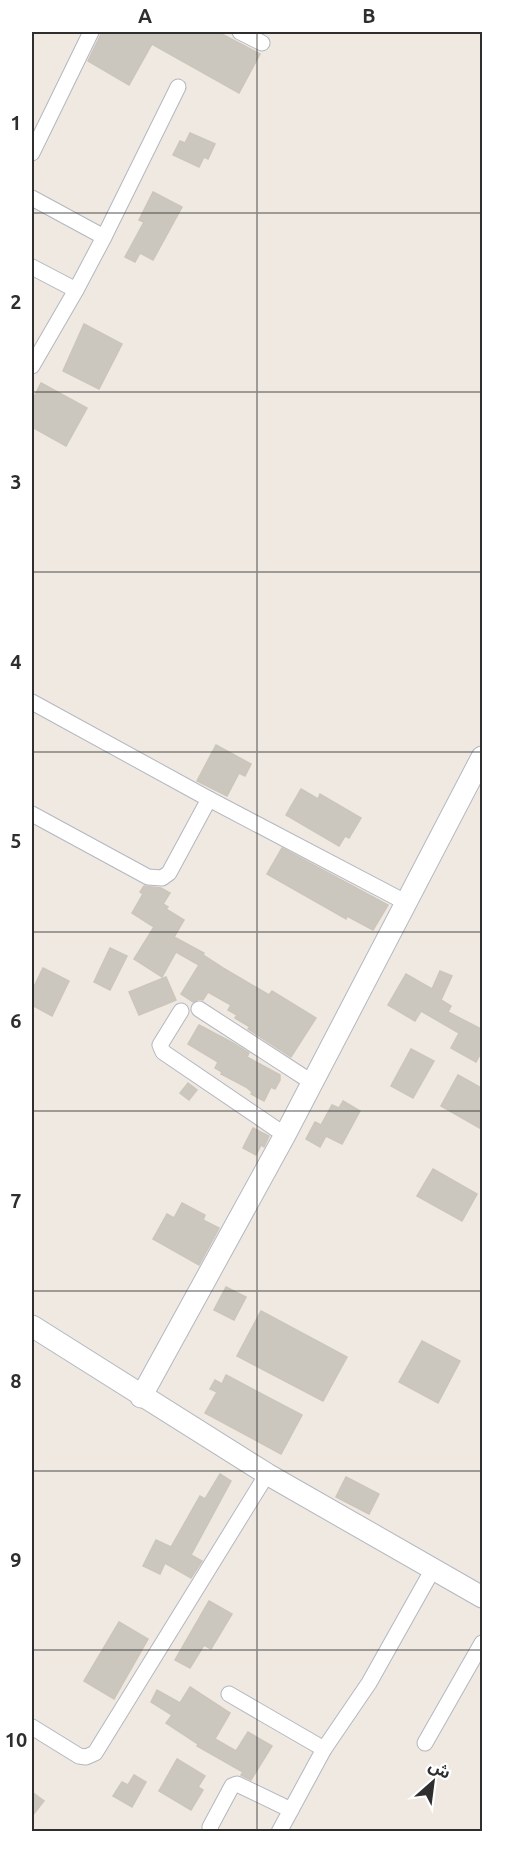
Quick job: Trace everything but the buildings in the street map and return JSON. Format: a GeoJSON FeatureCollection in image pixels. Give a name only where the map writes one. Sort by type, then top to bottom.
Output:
{"type":"FeatureCollection","features":[{"type":"Feature","properties":{"kind":"street"},"geometry":{"type":"LineString","coordinates":[[32,153],[91,32]]}},
{"type":"Feature","properties":{"kind":"street"},"geometry":{"type":"LineString","coordinates":[[240,32],[262,43]]}},
{"type":"Feature","properties":{"kind":"street"},"geometry":{"type":"LineString","coordinates":[[32,366],[104,237],[178,87]]}},
{"type":"Feature","properties":{"kind":"street"},"geometry":{"type":"LineString","coordinates":[[32,198],[104,237]]}},
{"type":"Feature","properties":{"kind":"street"},"geometry":{"type":"LineString","coordinates":[[32,267],[76,290]]}},
{"type":"Feature","properties":{"kind":"street"},"geometry":{"type":"LineString","coordinates":[[32,702],[209,799],[407,903]]}},
{"type":"Feature","properties":{"kind":"street"},"geometry":{"type":"LineString","coordinates":[[141,1397],[313,1083],[483,757]]}},
{"type":"Feature","properties":{"kind":"street"},"geometry":{"type":"LineString","coordinates":[[32,813],[148,877],[162,878],[169,873],[209,799]]}},
{"type":"Feature","properties":{"kind":"street"},"geometry":{"type":"LineString","coordinates":[[199,1009],[313,1083]]}},
{"type":"Feature","properties":{"kind":"street"},"geometry":{"type":"LineString","coordinates":[[181,1011],[160,1045],[163,1052],[285,1134]]}},
{"type":"Feature","properties":{"kind":"street"},"geometry":{"type":"LineString","coordinates":[[32,1326],[141,1397],[267,1474],[483,1597]]}},
{"type":"Feature","properties":{"kind":"street"},"geometry":{"type":"LineString","coordinates":[[32,1728],[79,1756],[86,1757],[95,1753],[267,1474]]}},
{"type":"Feature","properties":{"kind":"street"},"geometry":{"type":"LineString","coordinates":[[279,1832],[324,1749],[369,1683],[433,1569]]}},
{"type":"Feature","properties":{"kind":"street"},"geometry":{"type":"LineString","coordinates":[[425,1743],[483,1643]]}},
{"type":"Feature","properties":{"kind":"street"},"geometry":{"type":"LineString","coordinates":[[229,1694],[324,1749]]}},
{"type":"Feature","properties":{"kind":"street"},"geometry":{"type":"LineString","coordinates":[[211,1832],[210,1827],[232,1786],[237,1784],[291,1810]]}}]}
